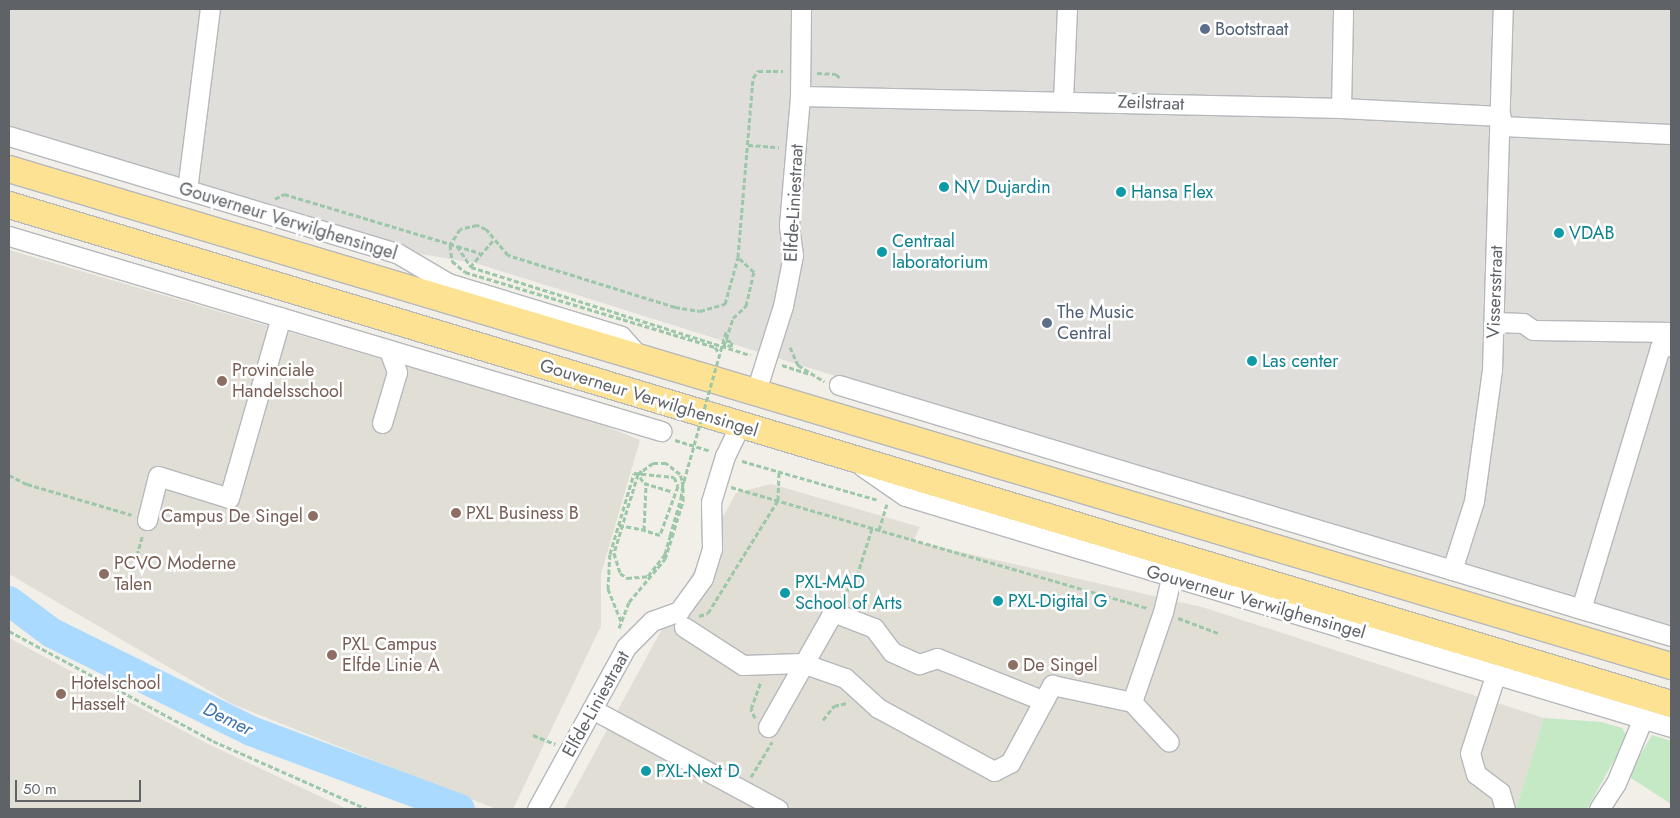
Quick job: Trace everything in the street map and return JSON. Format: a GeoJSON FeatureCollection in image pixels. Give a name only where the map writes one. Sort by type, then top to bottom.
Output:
{"type":"FeatureCollection","features":[{"type":"Feature","properties":{"kind":"highway","name":"Gouverneur Verwilghensingel"},"geometry":{"type":"LineString","coordinates":[[9,169],[1671,666]]}},
{"type":"Feature","properties":{"kind":"highway","name":"Gouverneur Verwilghensingel"},"geometry":{"type":"LineString","coordinates":[[9,206],[849,458],[1174,566],[1671,704]]}},
{"type":"Feature","properties":{"kind":"highway"},"geometry":{"type":"LineString","coordinates":[[740,425],[756,391]]}},
{"type":"Feature","properties":{"kind":"street"},"geometry":{"type":"LineString","coordinates":[[187,190],[210,9]]}},
{"type":"Feature","properties":{"kind":"street","name":"Elfde-Liniestraat"},"geometry":{"type":"LineString","coordinates":[[756,391],[783,306],[793,255],[789,225],[797,149],[800,96],[801,9]]}},
{"type":"Feature","properties":{"kind":"street"},"geometry":{"type":"LineString","coordinates":[[1063,100],[1067,9]]}},
{"type":"Feature","properties":{"kind":"street"},"geometry":{"type":"LineString","coordinates":[[1341,108],[1343,9]]}},
{"type":"Feature","properties":{"kind":"street","name":"Vissersstraat"},"geometry":{"type":"LineString","coordinates":[[1452,570],[1474,501],[1492,370],[1504,9]]}},
{"type":"Feature","properties":{"kind":"street","name":"Zeilstraat"},"geometry":{"type":"LineString","coordinates":[[800,96],[1063,100],[1341,108],[1671,134]]}},
{"type":"Feature","properties":{"kind":"street","name":"Gouverneur Verwilghensingel"},"geometry":{"type":"LineString","coordinates":[[9,136],[397,253],[448,283],[621,336],[640,357]]}},
{"type":"Feature","properties":{"kind":"street","name":"Gouverneur Verwilghensingel"},"geometry":{"type":"LineString","coordinates":[[9,236],[662,432]]}},
{"type":"Feature","properties":{"kind":"street"},"geometry":{"type":"LineString","coordinates":[[147,520],[158,476],[229,498],[288,319],[335,303]]}},
{"type":"Feature","properties":{"kind":"street"},"geometry":{"type":"LineString","coordinates":[[1494,322],[1523,323],[1533,330],[1671,332]]}},
{"type":"Feature","properties":{"kind":"street"},"geometry":{"type":"LineString","coordinates":[[1581,609],[1660,346],[1671,346]]}},
{"type":"Feature","properties":{"kind":"street"},"geometry":{"type":"LineString","coordinates":[[382,423],[397,372],[390,350]]}},
{"type":"Feature","properties":{"kind":"street","name":"Gouverneur Verwilghensingel"},"geometry":{"type":"LineString","coordinates":[[839,385],[978,429],[1671,636]]}},
{"type":"Feature","properties":{"kind":"street","name":"Elfde-Liniestraat"},"geometry":{"type":"LineString","coordinates":[[537,809],[626,647],[652,621],[679,611],[703,578],[712,549],[711,502],[725,456],[740,425]]}},
{"type":"Feature","properties":{"kind":"street","name":"Gouverneur Verwilghensingel"},"geometry":{"type":"LineString","coordinates":[[909,438],[978,429]]}},
{"type":"Feature","properties":{"kind":"street"},"geometry":{"type":"LineString","coordinates":[[1132,702],[1164,612],[1174,566]]}},
{"type":"Feature","properties":{"kind":"street","name":"Gouverneur Verwilghensingel"},"geometry":{"type":"LineString","coordinates":[[1174,566],[1496,673],[1671,727]]}},
{"type":"Feature","properties":{"kind":"street"},"geometry":{"type":"LineString","coordinates":[[768,727],[802,663],[833,612],[874,628],[892,652],[919,664],[937,658],[1044,701]]}},
{"type":"Feature","properties":{"kind":"street"},"geometry":{"type":"LineString","coordinates":[[687,623],[743,665],[802,663],[845,678],[872,703],[994,770],[1010,763],[1052,685],[1132,702],[1169,742]]}},
{"type":"Feature","properties":{"kind":"street"},"geometry":{"type":"LineString","coordinates":[[1496,673],[1470,753],[1476,774],[1500,792],[1505,809]]}},
{"type":"Feature","properties":{"kind":"street"},"geometry":{"type":"LineString","coordinates":[[592,709],[770,805]]}},
{"type":"Feature","properties":{"kind":"street"},"geometry":{"type":"LineString","coordinates":[[1599,809],[1616,783],[1643,718]]}},
{"type":"Feature","properties":{"kind":"path"},"geometry":{"type":"LineString","coordinates":[[719,353],[715,347],[465,272],[456,267],[450,252],[454,235],[460,228],[477,226],[486,229],[508,255],[675,307],[700,312],[725,304],[738,257],[748,145],[797,149]]}},
{"type":"Feature","properties":{"kind":"path"},"geometry":{"type":"LineString","coordinates":[[252,210],[284,194],[480,253]]}},
{"type":"Feature","properties":{"kind":"path"},"geometry":{"type":"LineString","coordinates":[[465,272],[494,239]]}},
{"type":"Feature","properties":{"kind":"path"},"geometry":{"type":"LineString","coordinates":[[457,246],[471,267],[723,345],[839,385]]}},
{"type":"Feature","properties":{"kind":"path"},"geometry":{"type":"LineString","coordinates":[[640,470],[614,553],[616,565],[627,578],[637,579],[648,576],[660,562],[719,353],[726,340],[733,318],[746,306],[754,272],[738,257]]}},
{"type":"Feature","properties":{"kind":"path"},"geometry":{"type":"LineString","coordinates":[[723,345],[726,332]]}},
{"type":"Feature","properties":{"kind":"path"},"geometry":{"type":"LineString","coordinates":[[723,345],[731,346],[732,342],[726,340]]}},
{"type":"Feature","properties":{"kind":"path"},"geometry":{"type":"LineString","coordinates":[[789,340],[798,365],[809,374]]}},
{"type":"Feature","properties":{"kind":"path"},"geometry":{"type":"LineString","coordinates":[[687,623],[708,613],[778,500],[779,471],[691,446]]}},
{"type":"Feature","properties":{"kind":"path"},"geometry":{"type":"LineString","coordinates":[[634,481],[644,468],[659,462],[676,468],[684,481]]}},
{"type":"Feature","properties":{"kind":"path"},"geometry":{"type":"LineString","coordinates":[[616,636],[629,602],[665,559],[683,500],[680,474],[672,465],[660,462],[640,470]]}},
{"type":"Feature","properties":{"kind":"path"},"geometry":{"type":"LineString","coordinates":[[640,470],[641,480],[646,484],[673,492]]}},
{"type":"Feature","properties":{"kind":"path"},"geometry":{"type":"LineString","coordinates":[[619,525],[660,535],[673,492],[678,486],[674,477],[634,474],[610,554],[608,589],[622,622]]}},
{"type":"Feature","properties":{"kind":"path"},"geometry":{"type":"LineString","coordinates":[[9,475],[27,484],[147,520],[135,564]]}},
{"type":"Feature","properties":{"kind":"path"},"geometry":{"type":"LineString","coordinates":[[716,483],[1164,612],[1218,633]]}},
{"type":"Feature","properties":{"kind":"path"},"geometry":{"type":"LineString","coordinates":[[644,530],[646,484]]}},
{"type":"Feature","properties":{"kind":"path"},"geometry":{"type":"LineString","coordinates":[[879,530],[887,503]]}},
{"type":"Feature","properties":{"kind":"path"},"geometry":{"type":"LineString","coordinates":[[833,612],[857,576],[872,528]]}},
{"type":"Feature","properties":{"kind":"path"},"geometry":{"type":"LineString","coordinates":[[9,632],[213,741],[367,809]]}},
{"type":"Feature","properties":{"kind":"path"},"geometry":{"type":"LineString","coordinates":[[823,720],[834,706],[872,703]]}},
{"type":"Feature","properties":{"kind":"shaded area"},"geometry":{"type":"Polygon","coordinates":[[[9,9],[1671,9],[1671,628],[809,368],[475,263],[409,252],[9,130],[9,9]]]}},
{"type":"Feature","properties":{"kind":"shaded area","name":"Campus De Singel"},"geometry":{"type":"Polygon","coordinates":[[[9,250],[590,420],[640,440],[601,574],[601,626],[513,809],[496,809],[232,704],[9,574],[9,250]]]}},
{"type":"Feature","properties":{"kind":"shaded area","name":"De Singel"},"geometry":{"type":"Polygon","coordinates":[[[771,484],[920,527],[913,541],[1202,607],[1544,718],[1516,809],[564,809],[736,493],[771,484]]]}},
{"type":"Feature","properties":{"kind":"shaded area","name":"Hotelschool Hasselt"},"geometry":{"type":"Polygon","coordinates":[[[9,638],[208,744],[347,809],[9,809],[9,638]]]}},
{"type":"Feature","properties":{"kind":"green space"},"geometry":{"type":"Polygon","coordinates":[[[1544,718],[1601,722],[1622,728],[1627,737],[1587,809],[1516,809],[1544,718]]]}},
{"type":"Feature","properties":{"kind":"green space"},"geometry":{"type":"Polygon","coordinates":[[[1652,735],[1671,741],[1671,804],[1628,776],[1652,735]]]}},
{"type":"Feature","properties":{"kind":"waterway","name":"Demer"},"geometry":{"type":"LineString","coordinates":[[9,601],[52,633],[251,731],[460,809]]}},
{"type":"Feature","properties":{"kind":"place","name":"Bootstraat"},"geometry":{"type":"Point","coordinates":[1205,29]}},
{"type":"Feature","properties":{"kind":"place","name":"NV Dujardin"},"geometry":{"type":"Point","coordinates":[944,187]}},
{"type":"Feature","properties":{"kind":"place","name":"Hansa Flex"},"geometry":{"type":"Point","coordinates":[1121,192]}},
{"type":"Feature","properties":{"kind":"place","name":"VDAB"},"geometry":{"type":"Point","coordinates":[1559,233]}},
{"type":"Feature","properties":{"kind":"place","name":"Centraal laboratorium"},"geometry":{"type":"Point","coordinates":[882,252]}},
{"type":"Feature","properties":{"kind":"place","name":"The Music Central"},"geometry":{"type":"Point","coordinates":[1047,323]}},
{"type":"Feature","properties":{"kind":"place","name":"Las center"},"geometry":{"type":"Point","coordinates":[1252,361]}},
{"type":"Feature","properties":{"kind":"place","name":"Provinciale Handelsschool"},"geometry":{"type":"Point","coordinates":[222,381]}},
{"type":"Feature","properties":{"kind":"place","name":"PXL Business B"},"geometry":{"type":"Point","coordinates":[456,513]}},
{"type":"Feature","properties":{"kind":"place","name":"Campus De Singel"},"geometry":{"type":"Point","coordinates":[313,516]}},
{"type":"Feature","properties":{"kind":"place","name":"PCVO Moderne Talen"},"geometry":{"type":"Point","coordinates":[104,574]}},
{"type":"Feature","properties":{"kind":"place","name":"PXL-MAD School of Arts"},"geometry":{"type":"Point","coordinates":[785,593]}},
{"type":"Feature","properties":{"kind":"place","name":"PXL-Digital G"},"geometry":{"type":"Point","coordinates":[998,601]}},
{"type":"Feature","properties":{"kind":"place","name":"PXL Campus Elfde Linie A"},"geometry":{"type":"Point","coordinates":[332,655]}},
{"type":"Feature","properties":{"kind":"place","name":"De Singel"},"geometry":{"type":"Point","coordinates":[1013,665]}},
{"type":"Feature","properties":{"kind":"place","name":"Hotelschool Hasselt"},"geometry":{"type":"Point","coordinates":[61,694]}},
{"type":"Feature","properties":{"kind":"place","name":"PXL-Next D"},"geometry":{"type":"Point","coordinates":[646,771]}}]}
